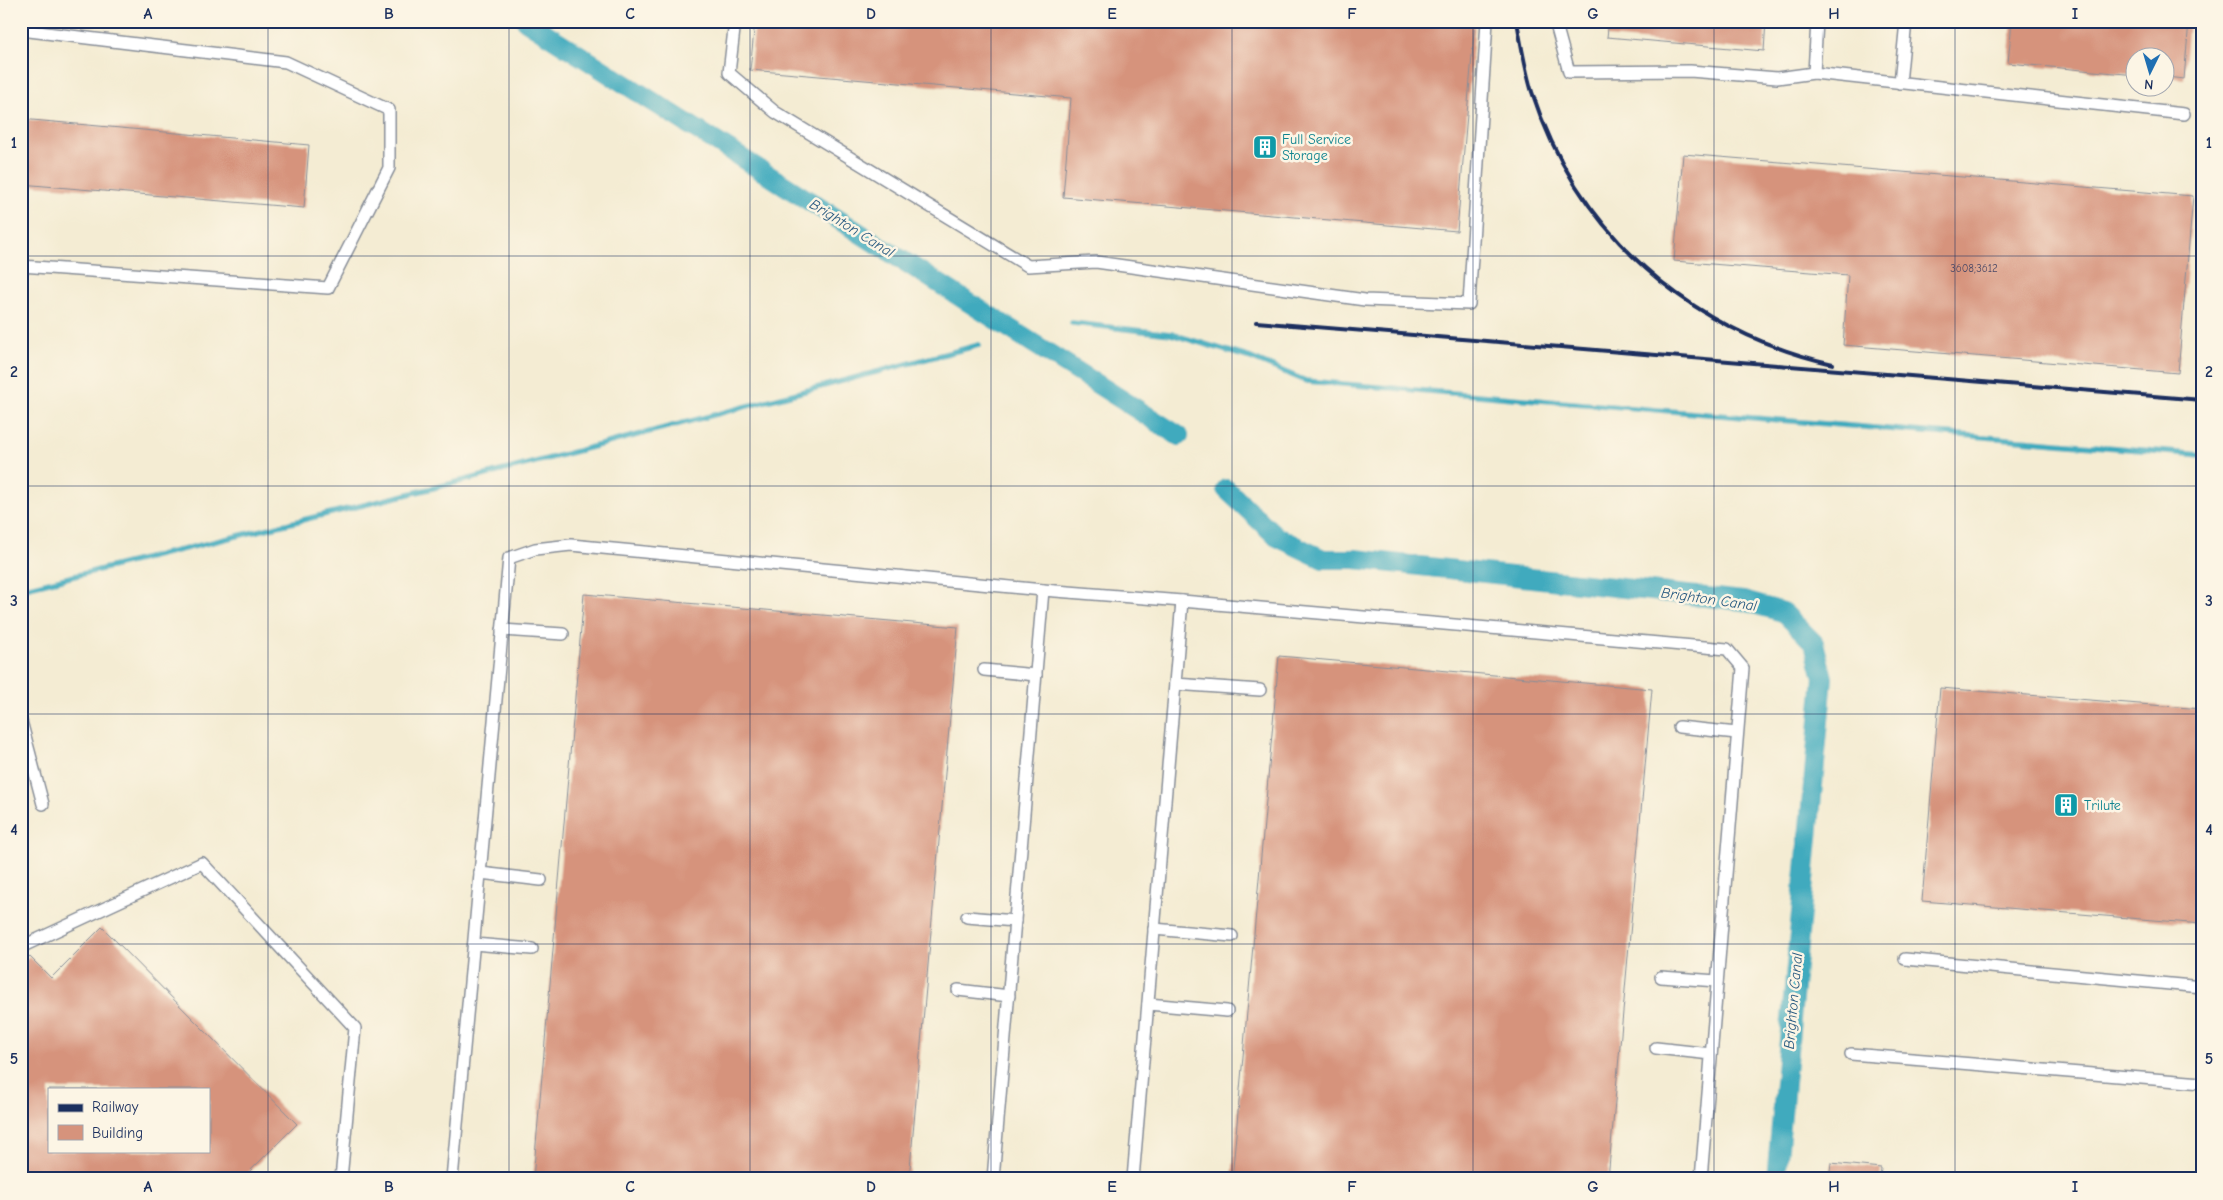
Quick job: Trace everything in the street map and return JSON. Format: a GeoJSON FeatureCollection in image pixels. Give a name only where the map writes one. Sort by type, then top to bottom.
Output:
{"type":"FeatureCollection","features":[{"type":"Feature","properties":{"kind":"lane"},"geometry":{"type":"LineString","coordinates":[[735,21],[729,73],[775,112],[1028,266],[1096,262],[1365,300],[1469,304],[1487,21]]}},
{"type":"Feature","properties":{"kind":"lane"},"geometry":{"type":"LineString","coordinates":[[1555,21],[1569,72],[1690,71],[1777,78],[1814,73],[2184,114]]}},
{"type":"Feature","properties":{"kind":"lane"},"geometry":{"type":"LineString","coordinates":[[1814,73],[1817,21]]}},
{"type":"Feature","properties":{"kind":"lane"},"geometry":{"type":"LineString","coordinates":[[1900,83],[1906,21]]}},
{"type":"Feature","properties":{"kind":"lane"},"geometry":{"type":"LineString","coordinates":[[21,30],[286,62],[389,110],[389,168],[328,288],[21,266]]}},
{"type":"Feature","properties":{"kind":"lane"},"geometry":{"type":"LineString","coordinates":[[452,1179],[509,558],[535,549],[571,544],[1043,590],[1727,649],[1743,668],[1701,1179]]}},
{"type":"Feature","properties":{"kind":"lane"},"geometry":{"type":"LineString","coordinates":[[993,1179],[1043,590]]}},
{"type":"Feature","properties":{"kind":"lane"},"geometry":{"type":"LineString","coordinates":[[1134,1179],[1182,601]]}},
{"type":"Feature","properties":{"kind":"lane"},"geometry":{"type":"LineString","coordinates":[[502,630],[563,634]]}},
{"type":"Feature","properties":{"kind":"lane"},"geometry":{"type":"LineString","coordinates":[[984,670],[1036,675]]}},
{"type":"Feature","properties":{"kind":"lane"},"geometry":{"type":"LineString","coordinates":[[1175,684],[1260,690]]}},
{"type":"Feature","properties":{"kind":"lane"},"geometry":{"type":"LineString","coordinates":[[21,721],[43,804]]}},
{"type":"Feature","properties":{"kind":"lane"},"geometry":{"type":"LineString","coordinates":[[1680,727],[1737,733]]}},
{"type":"Feature","properties":{"kind":"lane"},"geometry":{"type":"LineString","coordinates":[[21,947],[202,863],[355,1028],[341,1179]]}},
{"type":"Feature","properties":{"kind":"lane"},"geometry":{"type":"LineString","coordinates":[[480,873],[540,880]]}},
{"type":"Feature","properties":{"kind":"lane"},"geometry":{"type":"LineString","coordinates":[[967,917],[1015,921]]}},
{"type":"Feature","properties":{"kind":"lane"},"geometry":{"type":"LineString","coordinates":[[1154,929],[1232,936]]}},
{"type":"Feature","properties":{"kind":"lane"},"geometry":{"type":"LineString","coordinates":[[474,944],[532,948]]}},
{"type":"Feature","properties":{"kind":"lane"},"geometry":{"type":"LineString","coordinates":[[1906,958],[2202,988]]}},
{"type":"Feature","properties":{"kind":"lane"},"geometry":{"type":"LineString","coordinates":[[1661,977],[1717,982]]}},
{"type":"Feature","properties":{"kind":"lane"},"geometry":{"type":"LineString","coordinates":[[958,990],[1009,996]]}},
{"type":"Feature","properties":{"kind":"lane"},"geometry":{"type":"LineString","coordinates":[[1148,1004],[1228,1011]]}},
{"type":"Feature","properties":{"kind":"lane"},"geometry":{"type":"LineString","coordinates":[[1656,1048],[1711,1054]]}},
{"type":"Feature","properties":{"kind":"lane"},"geometry":{"type":"LineString","coordinates":[[1851,1054],[2202,1083]]}},
{"type":"Feature","properties":{"kind":"building","name":"Full Service Storage"},"geometry":{"type":"Polygon","coordinates":[[[755,21],[1475,21],[1457,231],[1063,197],[1071,98],[750,70],[755,21]]]}},
{"type":"Feature","properties":{"kind":"building"},"geometry":{"type":"Polygon","coordinates":[[[1609,21],[1766,21],[1764,51],[1607,37],[1609,21]]]}},
{"type":"Feature","properties":{"kind":"building"},"geometry":{"type":"Polygon","coordinates":[[[2012,21],[2189,21],[2184,79],[2176,78],[2176,48],[2126,48],[2126,74],[2008,63],[2012,21]]]}},
{"type":"Feature","properties":{"kind":"building"},"geometry":{"type":"Polygon","coordinates":[[[21,119],[309,145],[304,208],[21,184],[21,119]]]}},
{"type":"Feature","properties":{"kind":"building"},"geometry":{"type":"Polygon","coordinates":[[[1683,154],[2193,196],[2178,373],[1843,345],[1848,275],[1674,261],[1683,154]]]}},
{"type":"Feature","properties":{"kind":"building"},"geometry":{"type":"Polygon","coordinates":[[[584,594],[958,627],[909,1179],[533,1179],[584,594]]]}},
{"type":"Feature","properties":{"kind":"building"},"geometry":{"type":"Polygon","coordinates":[[[1279,656],[1652,689],[1608,1179],[1232,1179],[1279,656]]]}},
{"type":"Feature","properties":{"kind":"building","name":"Trilute"},"geometry":{"type":"Polygon","coordinates":[[[1940,688],[2202,709],[2202,924],[1922,901],[1940,688]]]}},
{"type":"Feature","properties":{"kind":"building"},"geometry":{"type":"Polygon","coordinates":[[[102,927],[297,1124],[242,1179],[21,1179],[21,964],[29,956],[51,978],[102,927]]]}},
{"type":"Feature","properties":{"kind":"building"},"geometry":{"type":"Polygon","coordinates":[[[1831,1163],[1881,1168],[1880,1179],[1829,1179],[1831,1163]]]}},
{"type":"Feature","properties":{"kind":"waterway","name":"Brighton Canal"},"geometry":{"type":"LineString","coordinates":[[526,21],[1179,436]]}},
{"type":"Feature","properties":{"kind":"waterway"},"geometry":{"type":"LineString","coordinates":[[1072,323],[1171,334],[1251,358],[1306,381],[2202,455]]}},
{"type":"Feature","properties":{"kind":"waterway"},"geometry":{"type":"LineString","coordinates":[[21,589],[482,476],[979,345]]}},
{"type":"Feature","properties":{"kind":"waterway","name":"Brighton Canal"},"geometry":{"type":"LineString","coordinates":[[1226,489],[1277,537],[1323,559],[1355,559],[1743,601],[1783,612],[1814,643],[1823,678],[1776,1179]]}},
{"type":"Feature","properties":{"kind":"railway"},"geometry":{"type":"LineString","coordinates":[[1517,21],[1532,92],[1552,143],[1578,189],[1609,231],[1646,269],[1687,301],[1732,327],[1781,349],[1833,364]]}},
{"type":"Feature","properties":{"kind":"railway"},"geometry":{"type":"LineString","coordinates":[[1256,322],[2202,400]]}},
{"type":"Feature","properties":{"kind":"place","name":"Full Service Storage"},"geometry":{"type":"Point","coordinates":[1265,147]}},
{"type":"Feature","properties":{"kind":"place","name":"Trilute"},"geometry":{"type":"Point","coordinates":[2066,805]}}]}
